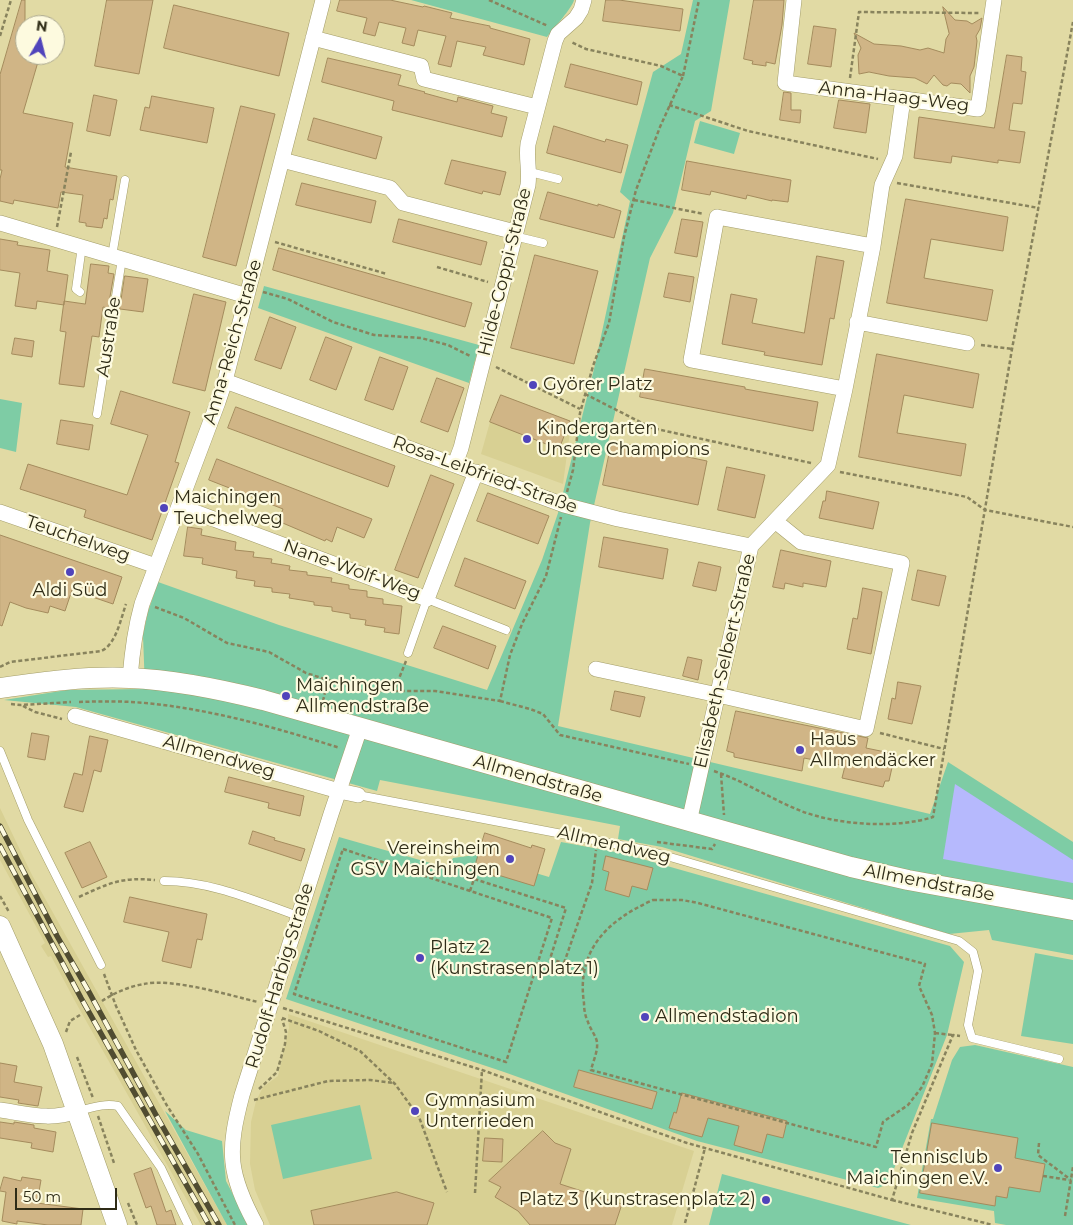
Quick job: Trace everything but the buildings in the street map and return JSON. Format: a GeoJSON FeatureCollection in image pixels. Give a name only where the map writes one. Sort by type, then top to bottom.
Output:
{"type":"FeatureCollection","features":[{"type":"Feature","properties":{"kind":"main road","name":"Allmendstraße"},"geometry":{"type":"LineString","coordinates":[[2,696],[62,680],[130,678],[198,685],[231,692],[851,867],[1073,910]]}},
{"type":"Feature","properties":{"kind":"main road"},"geometry":{"type":"LineString","coordinates":[[1,931],[53,1044],[87,1109],[117,1225]]}},
{"type":"Feature","properties":{"kind":"street","name":"Anna-Reich-Straße"},"geometry":{"type":"LineString","coordinates":[[130,678],[132,651],[142,604],[225,381],[323,0]]}},
{"type":"Feature","properties":{"kind":"street","name":"Hilde-Coppi-Straße"},"geometry":{"type":"LineString","coordinates":[[455,464],[461,448],[530,172],[526,155],[552,50],[558,34],[576,18],[584,0]]}},
{"type":"Feature","properties":{"kind":"street","name":"Anna-Haag-Weg"},"geometry":{"type":"LineString","coordinates":[[794,0],[785,83],[978,109],[993,6]]}},
{"type":"Feature","properties":{"kind":"street"},"geometry":{"type":"LineString","coordinates":[[313,38],[420,66],[424,78],[538,107]]}},
{"type":"Feature","properties":{"kind":"street","name":"Elisabeth-Selbert-Straße"},"geometry":{"type":"LineString","coordinates":[[689,822],[751,546],[828,465],[845,389],[884,180],[895,156],[904,99]]}},
{"type":"Feature","properties":{"kind":"street"},"geometry":{"type":"LineString","coordinates":[[282,160],[390,188],[403,203],[515,234]]}},
{"type":"Feature","properties":{"kind":"street"},"geometry":{"type":"LineString","coordinates":[[845,389],[691,360],[717,217],[872,246]]}},
{"type":"Feature","properties":{"kind":"street"},"geometry":{"type":"LineString","coordinates":[[0,223],[117,258],[248,292]]}},
{"type":"Feature","properties":{"kind":"street"},"geometry":{"type":"LineString","coordinates":[[857,322],[967,343]]}},
{"type":"Feature","properties":{"kind":"street","name":"Rosa-Leibfried-Straße"},"geometry":{"type":"LineString","coordinates":[[225,381],[564,505],[618,519],[751,546]]}},
{"type":"Feature","properties":{"kind":"street","name":"Nane-Wolf-Weg"},"geometry":{"type":"LineString","coordinates":[[179,506],[427,599],[476,472]]}},
{"type":"Feature","properties":{"kind":"street","name":"Teuchelweg"},"geometry":{"type":"LineString","coordinates":[[0,512],[156,566]]}},
{"type":"Feature","properties":{"kind":"street"},"geometry":{"type":"LineString","coordinates":[[596,669],[866,729],[902,563],[802,542],[775,521]]}},
{"type":"Feature","properties":{"kind":"street","name":"Allmendweg"},"geometry":{"type":"LineString","coordinates":[[75,716],[339,791],[358,794]]}},
{"type":"Feature","properties":{"kind":"street","name":"Rudolf-Harbig-Straße"},"geometry":{"type":"LineString","coordinates":[[256,1225],[242,1199],[235,1180],[231,1156],[236,1119],[274,1012],[298,916],[360,728]]}},
{"type":"Feature","properties":{"kind":"street"},"geometry":{"type":"LineString","coordinates":[[0,1110],[51,1118],[87,1109]]}},
{"type":"Feature","properties":{"kind":"lane"},"geometry":{"type":"LineString","coordinates":[[530,172],[558,179]]}},
{"type":"Feature","properties":{"kind":"lane","name":"Austraße"},"geometry":{"type":"LineString","coordinates":[[97,414],[125,180]]}},
{"type":"Feature","properties":{"kind":"lane"},"geometry":{"type":"LineString","coordinates":[[515,234],[543,243]]}},
{"type":"Feature","properties":{"kind":"lane"},"geometry":{"type":"LineString","coordinates":[[80,292],[76,289],[82,246]]}},
{"type":"Feature","properties":{"kind":"lane"},"geometry":{"type":"LineString","coordinates":[[408,652],[427,599],[506,630]]}},
{"type":"Feature","properties":{"kind":"lane"},"geometry":{"type":"LineString","coordinates":[[0,751],[28,820],[100,965]]}},
{"type":"Feature","properties":{"kind":"lane","name":"Allmendweg"},"geometry":{"type":"LineString","coordinates":[[358,794],[646,850],[958,941],[973,952],[978,971],[968,1025],[972,1038]]}},
{"type":"Feature","properties":{"kind":"lane"},"geometry":{"type":"LineString","coordinates":[[164,881],[182,881],[217,888],[298,916]]}},
{"type":"Feature","properties":{"kind":"lane"},"geometry":{"type":"LineString","coordinates":[[972,1038],[1059,1059]]}},
{"type":"Feature","properties":{"kind":"lane"},"geometry":{"type":"LineString","coordinates":[[87,1109],[111,1104],[118,1106],[161,1168],[188,1225]]}},
{"type":"Feature","properties":{"kind":"path"},"geometry":{"type":"LineString","coordinates":[[0,36],[11,0]]}},
{"type":"Feature","properties":{"kind":"path"},"geometry":{"type":"LineString","coordinates":[[489,0],[551,28],[558,34],[586,49],[660,66],[683,76]]}},
{"type":"Feature","properties":{"kind":"path"},"geometry":{"type":"LineString","coordinates":[[500,701],[510,655],[522,624],[546,576],[573,470],[581,409],[593,366],[609,323],[624,236],[634,200],[658,132],[683,76],[699,0]]}},
{"type":"Feature","properties":{"kind":"path"},"geometry":{"type":"LineString","coordinates":[[848,92],[859,12],[993,6]]}},
{"type":"Feature","properties":{"kind":"path"},"geometry":{"type":"LineString","coordinates":[[0,667],[18,661],[101,651],[108,648],[128,599],[184,618],[227,643],[268,652],[306,674],[362,691],[435,691],[500,701],[530,709],[542,714],[560,735],[701,767],[721,774],[802,812],[854,824],[899,824],[933,818],[1012,350],[1073,22]]}},
{"type":"Feature","properties":{"kind":"path"},"geometry":{"type":"LineString","coordinates":[[669,105],[748,131],[892,162]]}},
{"type":"Feature","properties":{"kind":"path"},"geometry":{"type":"LineString","coordinates":[[55,238],[71,152]]}},
{"type":"Feature","properties":{"kind":"path"},"geometry":{"type":"LineString","coordinates":[[884,180],[1039,208]]}},
{"type":"Feature","properties":{"kind":"path"},"geometry":{"type":"LineString","coordinates":[[634,200],[717,217]]}},
{"type":"Feature","properties":{"kind":"path"},"geometry":{"type":"LineString","coordinates":[[262,238],[387,274]]}},
{"type":"Feature","properties":{"kind":"path"},"geometry":{"type":"LineString","coordinates":[[437,267],[502,286]]}},
{"type":"Feature","properties":{"kind":"path"},"geometry":{"type":"LineString","coordinates":[[248,292],[288,299],[333,322],[374,335],[421,338],[448,345],[581,409]]}},
{"type":"Feature","properties":{"kind":"path"},"geometry":{"type":"LineString","coordinates":[[967,343],[1012,350]]}},
{"type":"Feature","properties":{"kind":"path"},"geometry":{"type":"LineString","coordinates":[[585,394],[652,428],[825,468],[967,497],[985,510],[1073,527]]}},
{"type":"Feature","properties":{"kind":"path"},"geometry":{"type":"LineString","coordinates":[[394,691],[408,652]]}},
{"type":"Feature","properties":{"kind":"path"},"geometry":{"type":"LineString","coordinates":[[2,696],[35,712],[65,720],[75,716]]}},
{"type":"Feature","properties":{"kind":"path"},"geometry":{"type":"LineString","coordinates":[[21,705],[114,701],[179,707],[268,726],[352,752]]}},
{"type":"Feature","properties":{"kind":"path"},"geometry":{"type":"LineString","coordinates":[[866,729],[944,750]]}},
{"type":"Feature","properties":{"kind":"path"},"geometry":{"type":"LineString","coordinates":[[721,774],[724,808]]}},
{"type":"Feature","properties":{"kind":"path"},"geometry":{"type":"LineString","coordinates":[[564,963],[592,883],[597,840]]}},
{"type":"Feature","properties":{"kind":"path"},"geometry":{"type":"LineString","coordinates":[[343,849],[470,891],[552,918],[506,1062],[294,994],[343,849]]}},
{"type":"Feature","properties":{"kind":"path"},"geometry":{"type":"LineString","coordinates":[[69,902],[108,883],[139,878],[164,881]]}},
{"type":"Feature","properties":{"kind":"path"},"geometry":{"type":"LineString","coordinates":[[470,891],[474,879],[566,908],[550,959],[584,969]]}},
{"type":"Feature","properties":{"kind":"path"},"geometry":{"type":"LineString","coordinates":[[653,900],[682,900],[925,964],[919,986],[932,1015],[935,1033],[932,1064],[922,1086],[908,1104],[883,1122],[876,1147],[591,1070],[597,1043],[587,1021],[583,1002],[584,969],[601,935],[616,920],[634,908],[653,900]]}},
{"type":"Feature","properties":{"kind":"path"},"geometry":{"type":"LineString","coordinates":[[100,965],[136,1050],[166,1104],[198,1154],[235,1225]]}},
{"type":"Feature","properties":{"kind":"path"},"geometry":{"type":"LineString","coordinates":[[102,1001],[112,995],[146,983],[178,984],[482,1070],[705,1148],[892,1200],[993,1225]]}},
{"type":"Feature","properties":{"kind":"path"},"geometry":{"type":"LineString","coordinates":[[274,1012],[360,1051],[395,1084],[418,1117],[447,1192]]}},
{"type":"Feature","properties":{"kind":"path"},"geometry":{"type":"LineString","coordinates":[[258,1090],[277,1072],[285,1044],[286,1032],[274,1012]]}},
{"type":"Feature","properties":{"kind":"path"},"geometry":{"type":"LineString","coordinates":[[935,1033],[972,1038]]}},
{"type":"Feature","properties":{"kind":"path"},"geometry":{"type":"LineString","coordinates":[[892,1200],[912,1133],[953,1035]]}},
{"type":"Feature","properties":{"kind":"path"},"geometry":{"type":"LineString","coordinates":[[76,1055],[92,1094],[87,1109],[117,1171]]}},
{"type":"Feature","properties":{"kind":"path"},"geometry":{"type":"LineString","coordinates":[[475,1193],[482,1070]]}},
{"type":"Feature","properties":{"kind":"path"},"geometry":{"type":"LineString","coordinates":[[251,1107],[253,1100],[328,1081],[370,1080],[395,1084]]}},
{"type":"Feature","properties":{"kind":"path"},"geometry":{"type":"LineString","coordinates":[[1039,1143],[1038,1155],[1071,1180]]}},
{"type":"Feature","properties":{"kind":"path"},"geometry":{"type":"LineString","coordinates":[[685,1223],[705,1148]]}},
{"type":"Feature","properties":{"kind":"path"},"geometry":{"type":"LineString","coordinates":[[1066,1216],[1073,1167]]}},
{"type":"Feature","properties":{"kind":"path"},"geometry":{"type":"LineString","coordinates":[[1043,1176],[1071,1180]]}},
{"type":"Feature","properties":{"kind":"path"},"geometry":{"type":"LineString","coordinates":[[126,1198],[137,1225]]}},
{"type":"Feature","properties":{"kind":"shaded area","name":"Kindergarten Unsere Champions"},"geometry":{"type":"Polygon","coordinates":[[[501,395],[570,421],[563,484],[481,454],[490,422],[501,395]]]}},
{"type":"Feature","properties":{"kind":"shaded area"},"geometry":{"type":"Polygon","coordinates":[[[0,808],[32,875],[227,1225],[201,1225],[51,956],[48,957],[41,946],[45,943],[0,860],[0,808]]]}},
{"type":"Feature","properties":{"kind":"shaded area","name":"Gymnasium Unterrieden"},"geometry":{"type":"Polygon","coordinates":[[[288,1014],[694,1151],[672,1225],[270,1225],[255,1190],[250,1164],[251,1122],[256,1101],[263,1087],[278,1076],[289,1028],[288,1014]]]}},
{"type":"Feature","properties":{"kind":"green space"},"geometry":{"type":"Polygon","coordinates":[[[411,0],[574,0],[567,13],[547,37],[411,0]]]}},
{"type":"Feature","properties":{"kind":"green space"},"geometry":{"type":"Polygon","coordinates":[[[693,0],[730,0],[711,111],[695,121],[673,213],[650,258],[590,523],[558,726],[930,814],[948,762],[1073,842],[1073,955],[992,940],[989,930],[949,934],[662,847],[618,839],[620,826],[380,780],[377,791],[76,707],[4,700],[67,690],[145,689],[143,635],[158,582],[279,625],[487,690],[542,560],[558,513],[594,369],[630,201],[620,192],[653,72],[681,54],[693,0]]]}},
{"type":"Feature","properties":{"kind":"green space"},"geometry":{"type":"Polygon","coordinates":[[[700,121],[740,133],[734,154],[694,143],[700,121]]]}},
{"type":"Feature","properties":{"kind":"green space"},"geometry":{"type":"Polygon","coordinates":[[[264,286],[479,345],[469,383],[258,308],[264,286]]]}},
{"type":"Feature","properties":{"kind":"green space"},"geometry":{"type":"Polygon","coordinates":[[[0,399],[22,403],[16,452],[0,448],[0,399]]]}},
{"type":"Feature","properties":{"kind":"green space","name":"Allmendstadion"},"geometry":{"type":"Polygon","coordinates":[[[339,837],[448,868],[453,858],[475,855],[549,877],[561,842],[621,853],[950,946],[964,962],[947,1035],[888,1184],[878,1188],[697,1141],[504,1072],[286,999],[339,837]]]}},
{"type":"Feature","properties":{"kind":"green space"},"geometry":{"type":"Polygon","coordinates":[[[1035,953],[1073,960],[1073,1044],[1021,1036],[1035,953]]]}},
{"type":"Feature","properties":{"kind":"green space","name":"Tennisclub Maichingen e.V."},"geometry":{"type":"Polygon","coordinates":[[[975,1045],[1073,1067],[1073,1225],[1006,1225],[995,1223],[994,1211],[917,1198],[931,1119],[933,1119],[952,1060],[960,1047],[975,1045]]]}},
{"type":"Feature","properties":{"kind":"green space"},"geometry":{"type":"Polygon","coordinates":[[[360,1105],[372,1159],[283,1179],[271,1125],[360,1105]]]}},
{"type":"Feature","properties":{"kind":"green space"},"geometry":{"type":"Polygon","coordinates":[[[165,1111],[186,1130],[222,1141],[226,1181],[249,1225],[227,1225],[165,1111]]]}},
{"type":"Feature","properties":{"kind":"green space","name":"Platz 3 (Kunstrasenplatz 2)"},"geometry":{"type":"Polygon","coordinates":[[[722,1174],[911,1225],[709,1225],[722,1174]]]}},
{"type":"Feature","properties":{"kind":"water"},"geometry":{"type":"Polygon","coordinates":[[[955,784],[1073,860],[1073,883],[943,859],[955,784]]]}},
{"type":"Feature","properties":{"kind":"railway"},"geometry":{"type":"LineString","coordinates":[[0,826],[57,936],[219,1225]]}},
{"type":"Feature","properties":{"kind":"railway"},"geometry":{"type":"LineString","coordinates":[[0,846],[81,998],[209,1225]]}},
{"type":"Feature","properties":{"kind":"place","name":"Györer Platz"},"geometry":{"type":"Point","coordinates":[533,385]}},
{"type":"Feature","properties":{"kind":"place","name":"Kindergarten Unsere Champions"},"geometry":{"type":"Point","coordinates":[527,439]}},
{"type":"Feature","properties":{"kind":"place","name":"Maichingen Teuchelweg"},"geometry":{"type":"Point","coordinates":[164,508]}},
{"type":"Feature","properties":{"kind":"place","name":"Aldi Süd"},"geometry":{"type":"Point","coordinates":[70,572]}},
{"type":"Feature","properties":{"kind":"place","name":"Maichingen Allmendstraße"},"geometry":{"type":"Point","coordinates":[286,696]}},
{"type":"Feature","properties":{"kind":"place","name":"Haus Allmendäcker"},"geometry":{"type":"Point","coordinates":[800,750]}},
{"type":"Feature","properties":{"kind":"place","name":"Vereinsheim GSV Maichingen"},"geometry":{"type":"Point","coordinates":[510,859]}},
{"type":"Feature","properties":{"kind":"place","name":"Platz 2 (Kunstrasenplatz 1)"},"geometry":{"type":"Point","coordinates":[420,958]}},
{"type":"Feature","properties":{"kind":"place","name":"Allmendstadion"},"geometry":{"type":"Point","coordinates":[645,1017]}},
{"type":"Feature","properties":{"kind":"place","name":"Gymnasium Unterrieden"},"geometry":{"type":"Point","coordinates":[415,1111]}},
{"type":"Feature","properties":{"kind":"place","name":"Tennisclub Maichingen e.V."},"geometry":{"type":"Point","coordinates":[998,1168]}},
{"type":"Feature","properties":{"kind":"place","name":"Platz 3 (Kunstrasenplatz 2)"},"geometry":{"type":"Point","coordinates":[766,1200]}}]}
